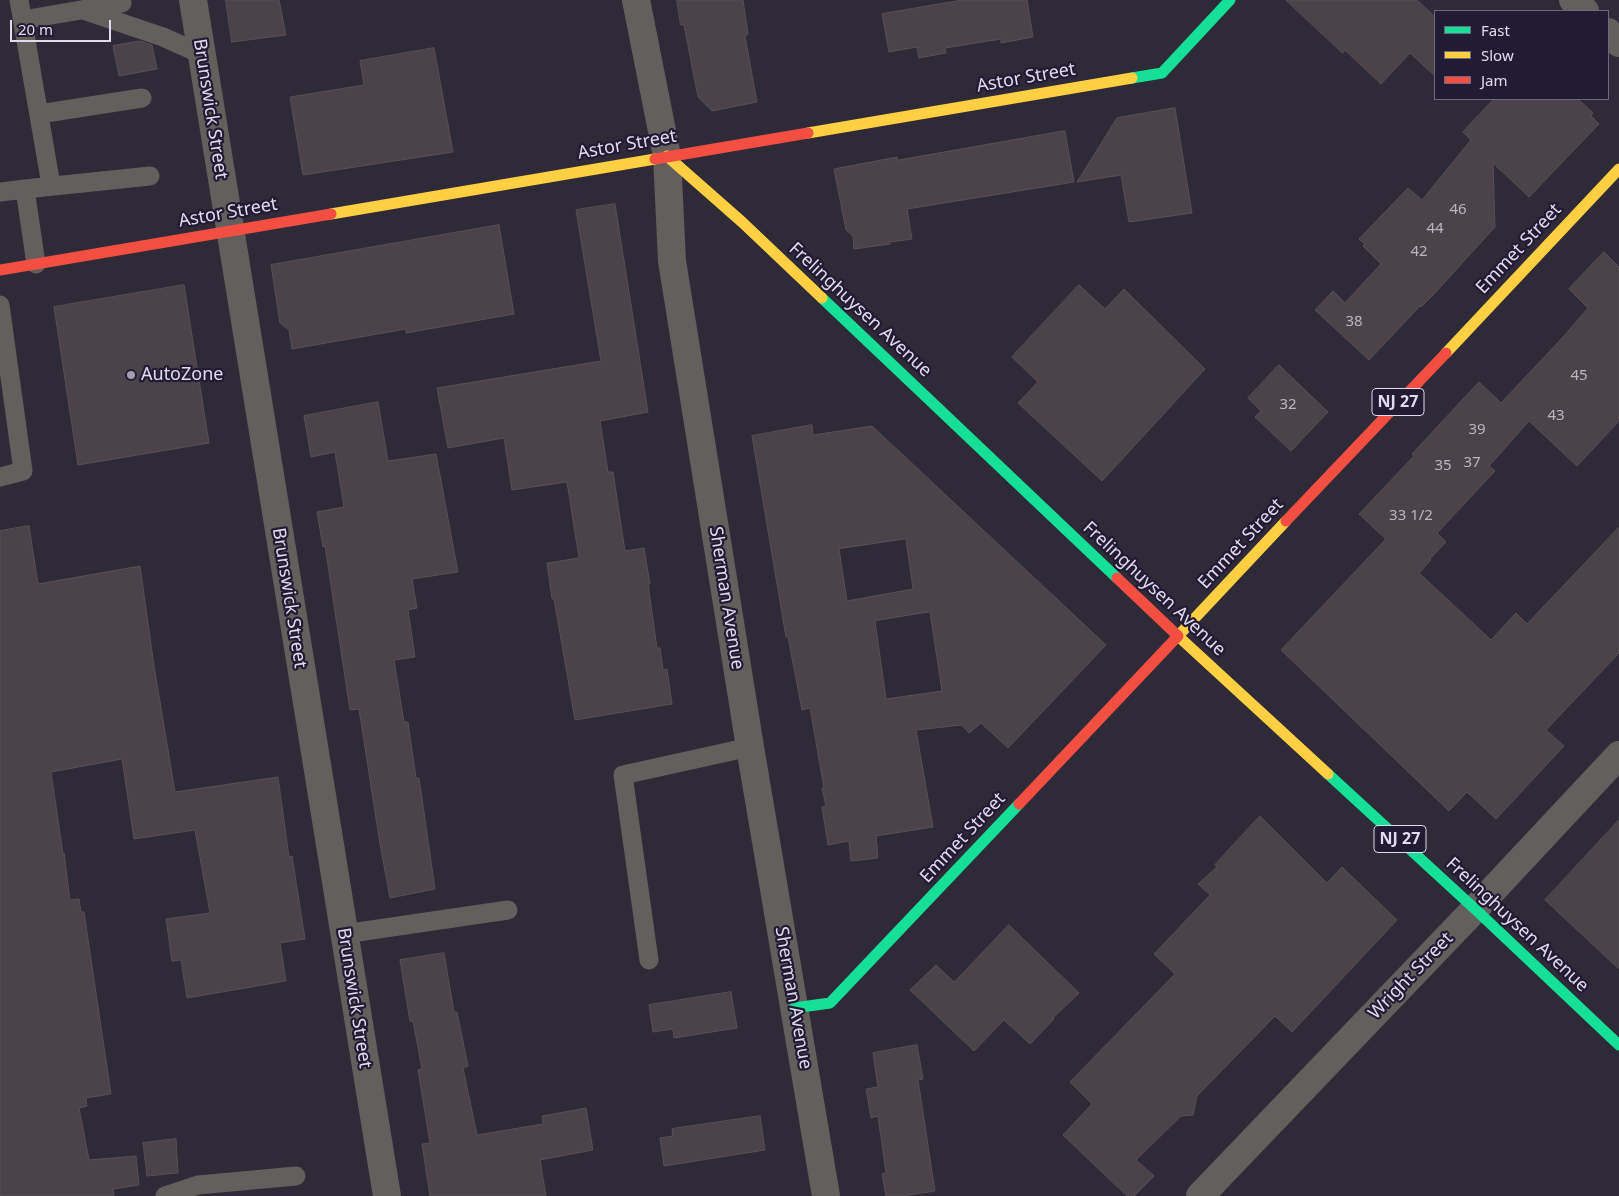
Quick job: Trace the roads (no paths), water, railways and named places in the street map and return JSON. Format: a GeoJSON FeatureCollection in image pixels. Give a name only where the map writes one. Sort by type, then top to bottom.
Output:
{"type":"FeatureCollection","features":[{"type":"Feature","properties":{"kind":"street","name":"Brunswick Street"},"geometry":{"type":"LineString","coordinates":[[193,0],[387,1196]]}},
{"type":"Feature","properties":{"kind":"street","name":"Sherman Avenue"},"geometry":{"type":"LineString","coordinates":[[636,0],[667,156],[672,261],[750,747],[826,1196]]}},
{"type":"Feature","properties":{"kind":"street","name":"Astor Street"},"geometry":{"type":"LineString","coordinates":[[0,270],[1162,73],[1230,0]]}},
{"type":"Feature","properties":{"kind":"street"},"geometry":{"type":"LineString","coordinates":[[1573,0],[1584,10]]}},
{"type":"Feature","properties":{"kind":"street"},"geometry":{"type":"LineString","coordinates":[[1609,33],[1619,43]]}},
{"type":"Feature","properties":{"kind":"street","name":"Frelinghuysen Avenue"},"geometry":{"type":"LineString","coordinates":[[667,156],[742,222],[1178,636],[1476,909],[1619,1045]]}},
{"type":"Feature","properties":{"kind":"street","name":"Emmet Street"},"geometry":{"type":"LineString","coordinates":[[794,1008],[830,1003],[1619,169]]}},
{"type":"Feature","properties":{"kind":"street","name":"Wright Street"},"geometry":{"type":"LineString","coordinates":[[1200,1196],[1476,909],[1619,754]]}},
{"type":"Feature","properties":{"kind":"lane"},"geometry":{"type":"LineString","coordinates":[[19,0],[51,185]]}},
{"type":"Feature","properties":{"kind":"lane"},"geometry":{"type":"LineString","coordinates":[[23,20],[122,3]]}},
{"type":"Feature","properties":{"kind":"lane"},"geometry":{"type":"LineString","coordinates":[[83,10],[163,37],[201,54]]}},
{"type":"Feature","properties":{"kind":"lane"},"geometry":{"type":"LineString","coordinates":[[38,114],[142,98]]}},
{"type":"Feature","properties":{"kind":"lane"},"geometry":{"type":"LineString","coordinates":[[0,192],[51,185],[150,176]]}},
{"type":"Feature","properties":{"kind":"lane"},"geometry":{"type":"LineString","coordinates":[[25,189],[36,264]]}},
{"type":"Feature","properties":{"kind":"lane"},"geometry":{"type":"LineString","coordinates":[[0,306],[23,471],[0,477]]}},
{"type":"Feature","properties":{"kind":"lane"},"geometry":{"type":"LineString","coordinates":[[649,960],[623,775],[750,747]]}},
{"type":"Feature","properties":{"kind":"lane"},"geometry":{"type":"LineString","coordinates":[[344,934],[508,910]]}},
{"type":"Feature","properties":{"kind":"lane"},"geometry":{"type":"LineString","coordinates":[[165,1196],[198,1185],[296,1176]]}},
{"type":"Feature","properties":{"kind":"place","name":"AutoZone"},"geometry":{"type":"Point","coordinates":[131,375]}}]}
